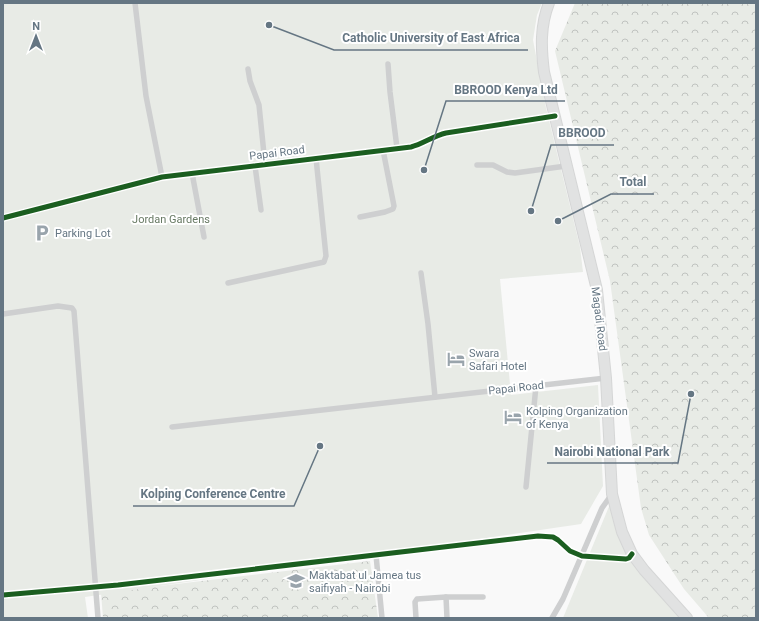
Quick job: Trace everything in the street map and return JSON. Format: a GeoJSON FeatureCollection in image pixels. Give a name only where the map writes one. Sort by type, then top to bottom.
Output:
{"type":"FeatureCollection","features":[{"type":"Feature","properties":{"kind":"highway","name":"Magadi Road"},"geometry":{"type":"LineString","coordinates":[[549,3],[541,37],[544,72],[597,290],[606,378],[612,494],[622,532],[632,554],[644,570],[687,618]]}},
{"type":"Feature","properties":{"kind":"street"},"geometry":{"type":"LineString","coordinates":[[135,3],[146,96],[162,177]]}},
{"type":"Feature","properties":{"kind":"street"},"geometry":{"type":"LineString","coordinates":[[388,64],[397,148]]}},
{"type":"Feature","properties":{"kind":"street"},"geometry":{"type":"LineString","coordinates":[[248,69],[250,81],[259,105],[265,164]]}},
{"type":"Feature","properties":{"kind":"street","name":"Papai Road"},"geometry":{"type":"LineString","coordinates":[[3,218],[162,177],[416,146],[446,133],[555,116]]}},
{"type":"Feature","properties":{"kind":"street"},"geometry":{"type":"LineString","coordinates":[[360,217],[393,210],[394,206],[383,150]]}},
{"type":"Feature","properties":{"kind":"street"},"geometry":{"type":"LineString","coordinates":[[228,283],[324,262],[326,256],[316,158]]}},
{"type":"Feature","properties":{"kind":"street"},"geometry":{"type":"LineString","coordinates":[[477,165],[493,165],[508,172],[515,173],[566,166]]}},
{"type":"Feature","properties":{"kind":"street"},"geometry":{"type":"LineString","coordinates":[[255,166],[261,210]]}},
{"type":"Feature","properties":{"kind":"street"},"geometry":{"type":"LineString","coordinates":[[192,173],[204,237]]}},
{"type":"Feature","properties":{"kind":"street"},"geometry":{"type":"LineString","coordinates":[[421,273],[436,397]]}},
{"type":"Feature","properties":{"kind":"street"},"geometry":{"type":"LineString","coordinates":[[3,314],[58,306],[72,308],[74,311],[98,618]]}},
{"type":"Feature","properties":{"kind":"street","name":"Papai Road"},"geometry":{"type":"LineString","coordinates":[[172,427],[606,378]]}},
{"type":"Feature","properties":{"kind":"street"},"geometry":{"type":"LineString","coordinates":[[526,486],[536,386]]}},
{"type":"Feature","properties":{"kind":"street"},"geometry":{"type":"LineString","coordinates":[[552,618],[563,599],[602,508],[612,494]]}},
{"type":"Feature","properties":{"kind":"street"},"geometry":{"type":"LineString","coordinates":[[3,594],[96,588],[538,536],[558,540],[568,550],[582,556],[626,559],[632,554]]}},
{"type":"Feature","properties":{"kind":"street"},"geometry":{"type":"LineString","coordinates":[[376,555],[382,618]]}},
{"type":"Feature","properties":{"kind":"street"},"geometry":{"type":"LineString","coordinates":[[446,597],[447,618]]}},
{"type":"Feature","properties":{"kind":"street"},"geometry":{"type":"LineString","coordinates":[[416,618],[415,602],[417,599],[483,597]]}},
{"type":"Feature","properties":{"kind":"green space","name":"Jordan Gardens"},"geometry":{"type":"Polygon","coordinates":[[[3,3],[542,3],[537,15],[533,40],[546,108],[580,247],[583,272],[500,279],[511,395],[598,385],[603,486],[581,524],[85,597],[88,618],[3,618],[3,3]]]}},
{"type":"Feature","properties":{"kind":"green space"},"geometry":{"type":"Polygon","coordinates":[[[575,3],[756,3],[756,618],[709,618],[684,589],[649,535],[641,508],[610,281],[555,51],[575,3]]]}},
{"type":"Feature","properties":{"kind":"green space"},"geometry":{"type":"Polygon","coordinates":[[[610,504],[623,545],[681,618],[563,618],[610,504]]]}},
{"type":"Feature","properties":{"kind":"green space","name":"Maktabat ul Jamea tus saifiyah - Nairobi"},"geometry":{"type":"Polygon","coordinates":[[[370,561],[378,618],[103,618],[101,593],[370,561]]]}},
{"type":"Feature","properties":{"kind":"cycle path"},"geometry":{"type":"LineString","coordinates":[[3,218],[162,177],[411,147],[446,133],[555,116]]}},
{"type":"Feature","properties":{"kind":"cycle path"},"geometry":{"type":"LineString","coordinates":[[3,595],[118,585],[538,536],[553,537],[570,551],[582,556],[626,559],[632,554]]}},
{"type":"Feature","properties":{"kind":"place","name":"Catholic University of East Africa"},"geometry":{"type":"Point","coordinates":[269,25]}},
{"type":"Feature","properties":{"kind":"place","name":"BBROOD Kenya Ltd"},"geometry":{"type":"Point","coordinates":[424,170]}},
{"type":"Feature","properties":{"kind":"place","name":"BBROOD"},"geometry":{"type":"Point","coordinates":[531,211]}},
{"type":"Feature","properties":{"kind":"place","name":"Total"},"geometry":{"type":"Point","coordinates":[558,221]}},
{"type":"Feature","properties":{"kind":"place","name":"Parking Lot"},"geometry":{"type":"Point","coordinates":[42,233]}},
{"type":"Feature","properties":{"kind":"place","name":"Swara Safari Hotel"},"geometry":{"type":"Point","coordinates":[456,359]}},
{"type":"Feature","properties":{"kind":"place","name":"Nairobi National Park"},"geometry":{"type":"Point","coordinates":[691,394]}},
{"type":"Feature","properties":{"kind":"place","name":"Kolping Organization of Kenya"},"geometry":{"type":"Point","coordinates":[513,417]}},
{"type":"Feature","properties":{"kind":"place","name":"Kolping Conference Centre"},"geometry":{"type":"Point","coordinates":[320,446]}},
{"type":"Feature","properties":{"kind":"place","name":"Maktabat ul Jamea tus saifiyah - Nairobi"},"geometry":{"type":"Point","coordinates":[296,581]}}]}
